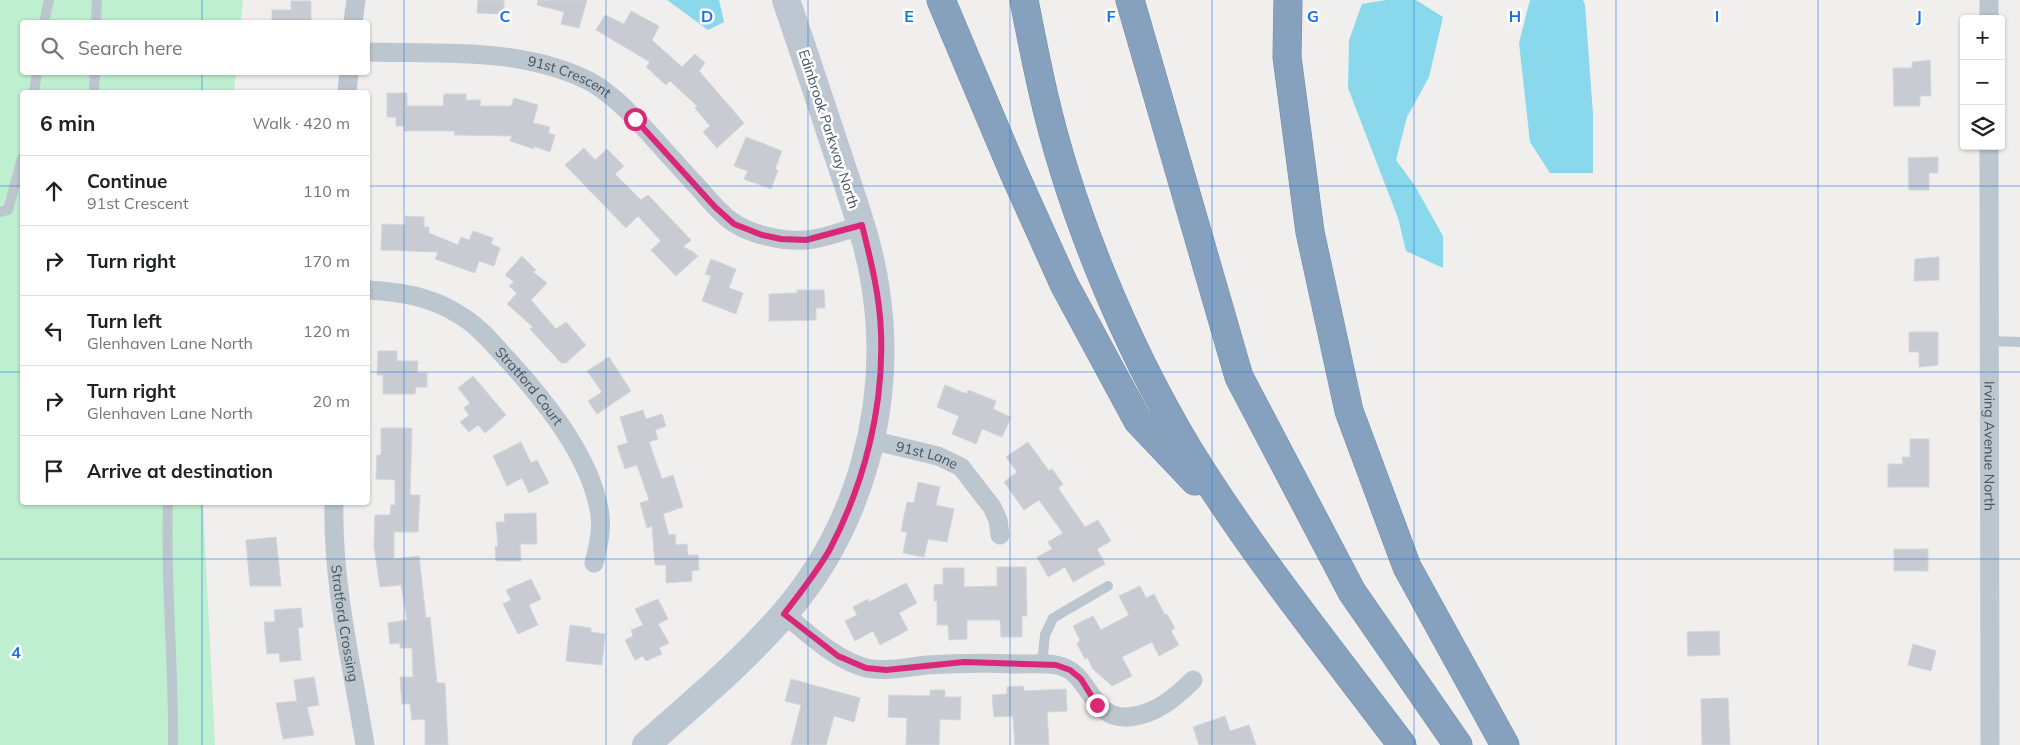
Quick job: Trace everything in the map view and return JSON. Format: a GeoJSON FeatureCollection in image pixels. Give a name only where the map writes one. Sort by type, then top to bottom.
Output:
{"type":"FeatureCollection","features":[{"type":"Feature","properties":{"kind":"highway"},"geometry":{"type":"LineString","coordinates":[[941,0],[1064,284],[1138,421],[1239,528]]}},
{"type":"Feature","properties":{"kind":"highway"},"geometry":{"type":"LineString","coordinates":[[1024,0],[1043,93],[1069,185],[1102,275],[1142,362],[1188,447],[1239,528],[1402,745]]}},
{"type":"Feature","properties":{"kind":"highway"},"geometry":{"type":"LineString","coordinates":[[1130,0],[1239,377],[1352,592],[1458,745]]}},
{"type":"Feature","properties":{"kind":"highway"},"geometry":{"type":"LineString","coordinates":[[1288,0],[1287,58],[1310,232],[1348,411],[1407,567],[1505,745]]}},
{"type":"Feature","properties":{"kind":"street"},"geometry":{"type":"LineString","coordinates":[[354,20],[356,0]]}},
{"type":"Feature","properties":{"kind":"street","name":"Edinbrook Parkway North"},"geometry":{"type":"LineString","coordinates":[[646,745],[735,664],[784,614],[809,581],[833,542],[860,480],[871,440],[879,384],[881,334],[876,290],[862,225],[786,0]]}},
{"type":"Feature","properties":{"kind":"street"},"geometry":{"type":"LineString","coordinates":[[1989,0],[1989,15]]}},
{"type":"Feature","properties":{"kind":"street","name":"91st Crescent"},"geometry":{"type":"LineString","coordinates":[[370,52],[510,56],[537,61],[592,83],[614,99],[635,119],[715,207],[734,224],[762,235],[781,239],[806,240],[862,225]]}},
{"type":"Feature","properties":{"kind":"street"},"geometry":{"type":"LineString","coordinates":[[347,90],[349,75]]}},
{"type":"Feature","properties":{"kind":"street","name":"Irving Avenue North"},"geometry":{"type":"LineString","coordinates":[[1990,150],[1990,745]]}},
{"type":"Feature","properties":{"kind":"street","name":"Stratford Court"},"geometry":{"type":"LineString","coordinates":[[370,290],[411,294],[435,302],[459,314],[479,329],[530,385],[553,414],[570,440],[595,494],[600,516],[600,538],[594,563]]}},
{"type":"Feature","properties":{"kind":"street","name":"91st Lane"},"geometry":{"type":"LineString","coordinates":[[871,440],[938,456],[961,467],[992,507],[998,520],[1000,535]]}},
{"type":"Feature","properties":{"kind":"street","name":"Stratford Crossing"},"geometry":{"type":"LineString","coordinates":[[334,505],[334,536],[338,574],[365,745]]}},
{"type":"Feature","properties":{"kind":"street"},"geometry":{"type":"LineString","coordinates":[[784,614],[838,656],[866,668],[886,670],[964,662],[1056,665],[1070,670],[1081,679],[1097,705],[1112,715],[1128,717],[1153,711],[1176,698],[1193,680]]}},
{"type":"Feature","properties":{"kind":"lane"},"geometry":{"type":"LineString","coordinates":[[44,20],[49,0]]}},
{"type":"Feature","properties":{"kind":"lane"},"geometry":{"type":"LineString","coordinates":[[96,20],[97,0]]}},
{"type":"Feature","properties":{"kind":"lane"},"geometry":{"type":"LineString","coordinates":[[34,90],[37,75]]}},
{"type":"Feature","properties":{"kind":"lane"},"geometry":{"type":"LineString","coordinates":[[94,90],[95,75]]}},
{"type":"Feature","properties":{"kind":"lane"},"geometry":{"type":"LineString","coordinates":[[0,212],[8,210],[20,165]]}},
{"type":"Feature","properties":{"kind":"lane"},"geometry":{"type":"LineString","coordinates":[[1990,341],[2020,342]]}},
{"type":"Feature","properties":{"kind":"lane"},"geometry":{"type":"LineString","coordinates":[[168,505],[168,602],[174,683],[173,745]]}},
{"type":"Feature","properties":{"kind":"lane"},"geometry":{"type":"LineString","coordinates":[[1042,665],[1045,635],[1053,618],[1108,586]]}},
{"type":"Feature","properties":{"kind":"green space"},"geometry":{"type":"Polygon","coordinates":[[[0,0],[243,0],[241,20],[20,20],[20,75],[236,75],[234,90],[20,90],[20,505],[203,505],[215,745],[0,745],[0,0]]]}},
{"type":"Feature","properties":{"kind":"water"},"geometry":{"type":"Polygon","coordinates":[[[667,0],[719,0],[724,22],[708,30],[667,0]]]}},
{"type":"Feature","properties":{"kind":"water"},"geometry":{"type":"Polygon","coordinates":[[[1386,0],[1416,0],[1443,17],[1429,77],[1407,117],[1396,160],[1415,186],[1443,236],[1443,268],[1406,251],[1398,218],[1348,88],[1349,40],[1362,4],[1386,0]]]}},
{"type":"Feature","properties":{"kind":"water"},"geometry":{"type":"Polygon","coordinates":[[[1530,0],[1583,0],[1585,5],[1593,114],[1593,173],[1550,173],[1530,142],[1519,43],[1530,0]]]}},
{"type":"Feature","properties":{"kind":"building"},"geometry":{"type":"Polygon","coordinates":[[[478,0],[504,0],[504,14],[477,13],[478,0]]]}},
{"type":"Feature","properties":{"kind":"building"},"geometry":{"type":"Polygon","coordinates":[[[538,0],[587,0],[579,28],[561,24],[564,12],[537,5],[538,0]]]}},
{"type":"Feature","properties":{"kind":"building"},"geometry":{"type":"Polygon","coordinates":[[[291,1],[311,1],[311,20],[272,20],[272,10],[291,10],[291,1]]]}},
{"type":"Feature","properties":{"kind":"building"},"geometry":{"type":"Polygon","coordinates":[[[631,11],[659,26],[652,40],[682,67],[695,54],[705,63],[699,71],[744,123],[717,148],[703,132],[710,126],[695,108],[697,106],[670,81],[666,85],[646,67],[650,62],[596,30],[605,15],[624,24],[631,11]]]}},
{"type":"Feature","properties":{"kind":"building"},"geometry":{"type":"Polygon","coordinates":[[[1930,60],[1931,96],[1920,96],[1920,106],[1894,106],[1893,68],[1912,68],[1912,62],[1930,60]]]}},
{"type":"Feature","properties":{"kind":"building"},"geometry":{"type":"Polygon","coordinates":[[[387,93],[407,93],[407,106],[443,106],[444,94],[466,94],[466,100],[481,100],[480,106],[511,106],[514,98],[538,105],[533,123],[550,127],[548,133],[555,135],[550,152],[534,146],[534,149],[510,141],[512,136],[454,135],[455,131],[404,131],[404,126],[396,126],[396,117],[387,117],[387,93]]]}},
{"type":"Feature","properties":{"kind":"building"},"geometry":{"type":"Polygon","coordinates":[[[746,137],[782,151],[775,169],[778,170],[771,189],[744,179],[748,171],[734,166],[746,137]]]}},
{"type":"Feature","properties":{"kind":"building"},"geometry":{"type":"Polygon","coordinates":[[[584,148],[595,160],[607,149],[624,166],[615,174],[641,200],[648,195],[691,240],[683,247],[698,256],[676,276],[651,250],[661,241],[638,216],[626,228],[565,165],[584,148]]]}},
{"type":"Feature","properties":{"kind":"building"},"geometry":{"type":"Polygon","coordinates":[[[1938,157],[1938,173],[1929,173],[1929,190],[1909,190],[1908,158],[1938,157]]]}},
{"type":"Feature","properties":{"kind":"building"},"geometry":{"type":"Polygon","coordinates":[[[405,216],[424,217],[424,227],[429,227],[429,233],[458,245],[461,237],[469,240],[473,231],[493,238],[491,244],[500,248],[494,266],[479,261],[475,273],[435,259],[438,252],[381,250],[382,224],[405,225],[405,216]]]}},
{"type":"Feature","properties":{"kind":"building"},"geometry":{"type":"Polygon","coordinates":[[[522,256],[536,270],[533,272],[547,283],[531,300],[556,329],[566,322],[586,345],[566,363],[561,363],[530,329],[533,327],[507,304],[517,293],[509,286],[514,282],[505,275],[522,256]]]}},
{"type":"Feature","properties":{"kind":"building"},"geometry":{"type":"Polygon","coordinates":[[[1939,257],[1939,280],[1914,281],[1915,259],[1939,257]]]}},
{"type":"Feature","properties":{"kind":"building"},"geometry":{"type":"Polygon","coordinates":[[[711,259],[736,269],[729,288],[743,293],[736,314],[702,301],[711,276],[705,274],[711,259]]]}},
{"type":"Feature","properties":{"kind":"building"},"geometry":{"type":"Polygon","coordinates":[[[797,290],[824,290],[825,308],[816,308],[816,320],[769,321],[769,294],[797,293],[797,290]]]}},
{"type":"Feature","properties":{"kind":"building"},"geometry":{"type":"Polygon","coordinates":[[[1909,332],[1938,332],[1938,365],[1919,367],[1919,352],[1909,352],[1909,332]]]}},
{"type":"Feature","properties":{"kind":"building"},"geometry":{"type":"Polygon","coordinates":[[[378,351],[397,351],[397,361],[418,361],[417,373],[427,373],[427,387],[416,387],[415,394],[383,394],[383,375],[377,375],[378,351]]]}},
{"type":"Feature","properties":{"kind":"building"},"geometry":{"type":"Polygon","coordinates":[[[609,357],[631,391],[597,414],[588,401],[602,392],[587,371],[609,357]]]}},
{"type":"Feature","properties":{"kind":"building"},"geometry":{"type":"Polygon","coordinates":[[[473,376],[506,415],[485,433],[478,425],[469,432],[460,422],[469,415],[464,408],[470,403],[458,388],[473,376]]]}},
{"type":"Feature","properties":{"kind":"building"},"geometry":{"type":"Polygon","coordinates":[[[945,385],[967,394],[968,390],[996,401],[993,409],[1011,417],[1002,437],[982,429],[976,444],[952,434],[959,416],[937,407],[945,385]]]}},
{"type":"Feature","properties":{"kind":"building"},"geometry":{"type":"Polygon","coordinates":[[[643,410],[646,419],[662,414],[666,426],[655,430],[658,439],[649,442],[662,479],[673,475],[683,507],[663,514],[669,535],[675,534],[676,545],[687,544],[688,555],[698,555],[699,570],[692,571],[692,581],[666,583],[666,565],[655,565],[652,526],[647,528],[640,503],[649,500],[637,465],[625,469],[617,446],[628,443],[620,417],[643,410]]]}},
{"type":"Feature","properties":{"kind":"building"},"geometry":{"type":"Polygon","coordinates":[[[381,428],[412,428],[410,495],[420,495],[418,532],[394,532],[394,559],[419,556],[426,618],[430,617],[437,683],[445,683],[448,745],[425,745],[425,719],[412,720],[410,704],[402,704],[400,677],[413,677],[412,648],[400,648],[400,643],[390,644],[388,623],[407,620],[401,585],[380,587],[374,547],[375,515],[390,515],[391,505],[395,505],[395,480],[376,479],[377,455],[381,455],[381,428]]]}},
{"type":"Feature","properties":{"kind":"building"},"geometry":{"type":"Polygon","coordinates":[[[1910,439],[1929,439],[1929,487],[1888,487],[1888,464],[1903,464],[1902,457],[1910,457],[1910,439]]]}},
{"type":"Feature","properties":{"kind":"building"},"geometry":{"type":"Polygon","coordinates":[[[521,442],[531,463],[537,460],[549,483],[529,493],[522,478],[507,486],[493,456],[521,442]]]}},
{"type":"Feature","properties":{"kind":"building"},"geometry":{"type":"Polygon","coordinates":[[[1028,442],[1049,471],[1052,469],[1063,484],[1058,488],[1085,527],[1098,520],[1111,541],[1097,549],[1105,564],[1073,582],[1065,567],[1048,577],[1037,557],[1052,549],[1048,542],[1063,533],[1039,500],[1024,510],[1004,482],[1017,472],[1006,457],[1028,442]]]}},
{"type":"Feature","properties":{"kind":"building"},"geometry":{"type":"Polygon","coordinates":[[[918,482],[940,487],[936,505],[954,509],[947,542],[928,539],[924,557],[903,553],[907,532],[901,531],[907,502],[914,503],[918,482]]]}},
{"type":"Feature","properties":{"kind":"building"},"geometry":{"type":"Polygon","coordinates":[[[536,513],[537,544],[520,544],[521,561],[496,561],[495,547],[498,546],[496,522],[505,522],[504,514],[536,513]]]}},
{"type":"Feature","properties":{"kind":"building"},"geometry":{"type":"Polygon","coordinates":[[[276,537],[281,586],[250,586],[246,540],[276,537]]]}},
{"type":"Feature","properties":{"kind":"building"},"geometry":{"type":"Polygon","coordinates":[[[1894,549],[1928,549],[1928,571],[1894,571],[1894,549]]]}},
{"type":"Feature","properties":{"kind":"building"},"geometry":{"type":"Polygon","coordinates":[[[997,567],[1026,567],[1027,616],[1022,616],[1022,637],[1001,637],[1000,620],[967,620],[967,639],[949,640],[948,625],[937,625],[937,601],[934,601],[934,585],[943,584],[943,568],[964,568],[964,587],[997,586],[997,567]]]}},
{"type":"Feature","properties":{"kind":"building"},"geometry":{"type":"Polygon","coordinates":[[[531,579],[541,599],[529,605],[538,625],[518,634],[503,604],[511,600],[506,590],[531,579]]]}},
{"type":"Feature","properties":{"kind":"building"},"geometry":{"type":"Polygon","coordinates":[[[906,583],[917,603],[899,613],[908,630],[880,645],[873,631],[855,641],[845,621],[857,615],[853,607],[868,599],[869,602],[906,583]]]}},
{"type":"Feature","properties":{"kind":"building"},"geometry":{"type":"Polygon","coordinates":[[[1140,586],[1146,598],[1154,594],[1165,615],[1167,614],[1175,628],[1171,631],[1179,645],[1159,656],[1152,642],[1122,657],[1132,676],[1112,686],[1093,669],[1087,657],[1085,659],[1077,644],[1080,640],[1073,626],[1093,616],[1101,630],[1129,615],[1119,596],[1140,586]]]}},
{"type":"Feature","properties":{"kind":"building"},"geometry":{"type":"Polygon","coordinates":[[[658,599],[668,619],[658,624],[669,643],[659,648],[662,654],[646,661],[643,656],[635,660],[625,640],[633,636],[631,630],[643,625],[635,609],[658,599]]]}},
{"type":"Feature","properties":{"kind":"building"},"geometry":{"type":"Polygon","coordinates":[[[301,608],[303,627],[298,628],[301,660],[280,662],[279,653],[267,654],[264,622],[275,622],[274,610],[301,608]]]}},
{"type":"Feature","properties":{"kind":"building"},"geometry":{"type":"Polygon","coordinates":[[[570,625],[591,628],[591,632],[605,634],[602,665],[566,661],[570,625]]]}},
{"type":"Feature","properties":{"kind":"building"},"geometry":{"type":"Polygon","coordinates":[[[1719,631],[1720,655],[1688,656],[1687,632],[1719,631]]]}},
{"type":"Feature","properties":{"kind":"building"},"geometry":{"type":"Polygon","coordinates":[[[1913,644],[1936,651],[1931,671],[1908,665],[1913,644]]]}},
{"type":"Feature","properties":{"kind":"building"},"geometry":{"type":"Polygon","coordinates":[[[314,677],[319,705],[307,707],[314,735],[283,739],[276,703],[297,701],[294,680],[314,677]]]}},
{"type":"Feature","properties":{"kind":"building"},"geometry":{"type":"Polygon","coordinates":[[[791,679],[860,698],[854,722],[834,716],[826,745],[791,745],[801,705],[785,701],[791,679]]]}},
{"type":"Feature","properties":{"kind":"building"},"geometry":{"type":"Polygon","coordinates":[[[1023,686],[1024,691],[1066,689],[1067,711],[1047,712],[1049,745],[1015,745],[1013,716],[994,717],[992,695],[1007,694],[1007,687],[1023,686]]]}},
{"type":"Feature","properties":{"kind":"building"},"geometry":{"type":"Polygon","coordinates":[[[930,690],[945,690],[945,697],[961,697],[960,720],[940,719],[939,745],[906,745],[907,718],[888,717],[889,695],[930,696],[930,690]]]}},
{"type":"Feature","properties":{"kind":"building"},"geometry":{"type":"Polygon","coordinates":[[[1728,698],[1730,745],[1702,745],[1701,699],[1728,698]]]}},
{"type":"Feature","properties":{"kind":"building"},"geometry":{"type":"Polygon","coordinates":[[[1225,716],[1230,731],[1249,725],[1256,745],[1199,745],[1193,727],[1225,716]]]}},
{"type":"Feature","properties":{"kind":"route"},"geometry":{"type":"LineString","coordinates":[[635,119],[715,207],[734,224],[762,235],[781,239],[806,240],[828,236],[862,225],[876,290],[881,334],[880,374],[871,440],[860,480],[829,550],[784,614],[838,656],[866,668],[886,670],[964,662],[1056,665],[1070,670],[1081,679],[1097,705]]}}]}
